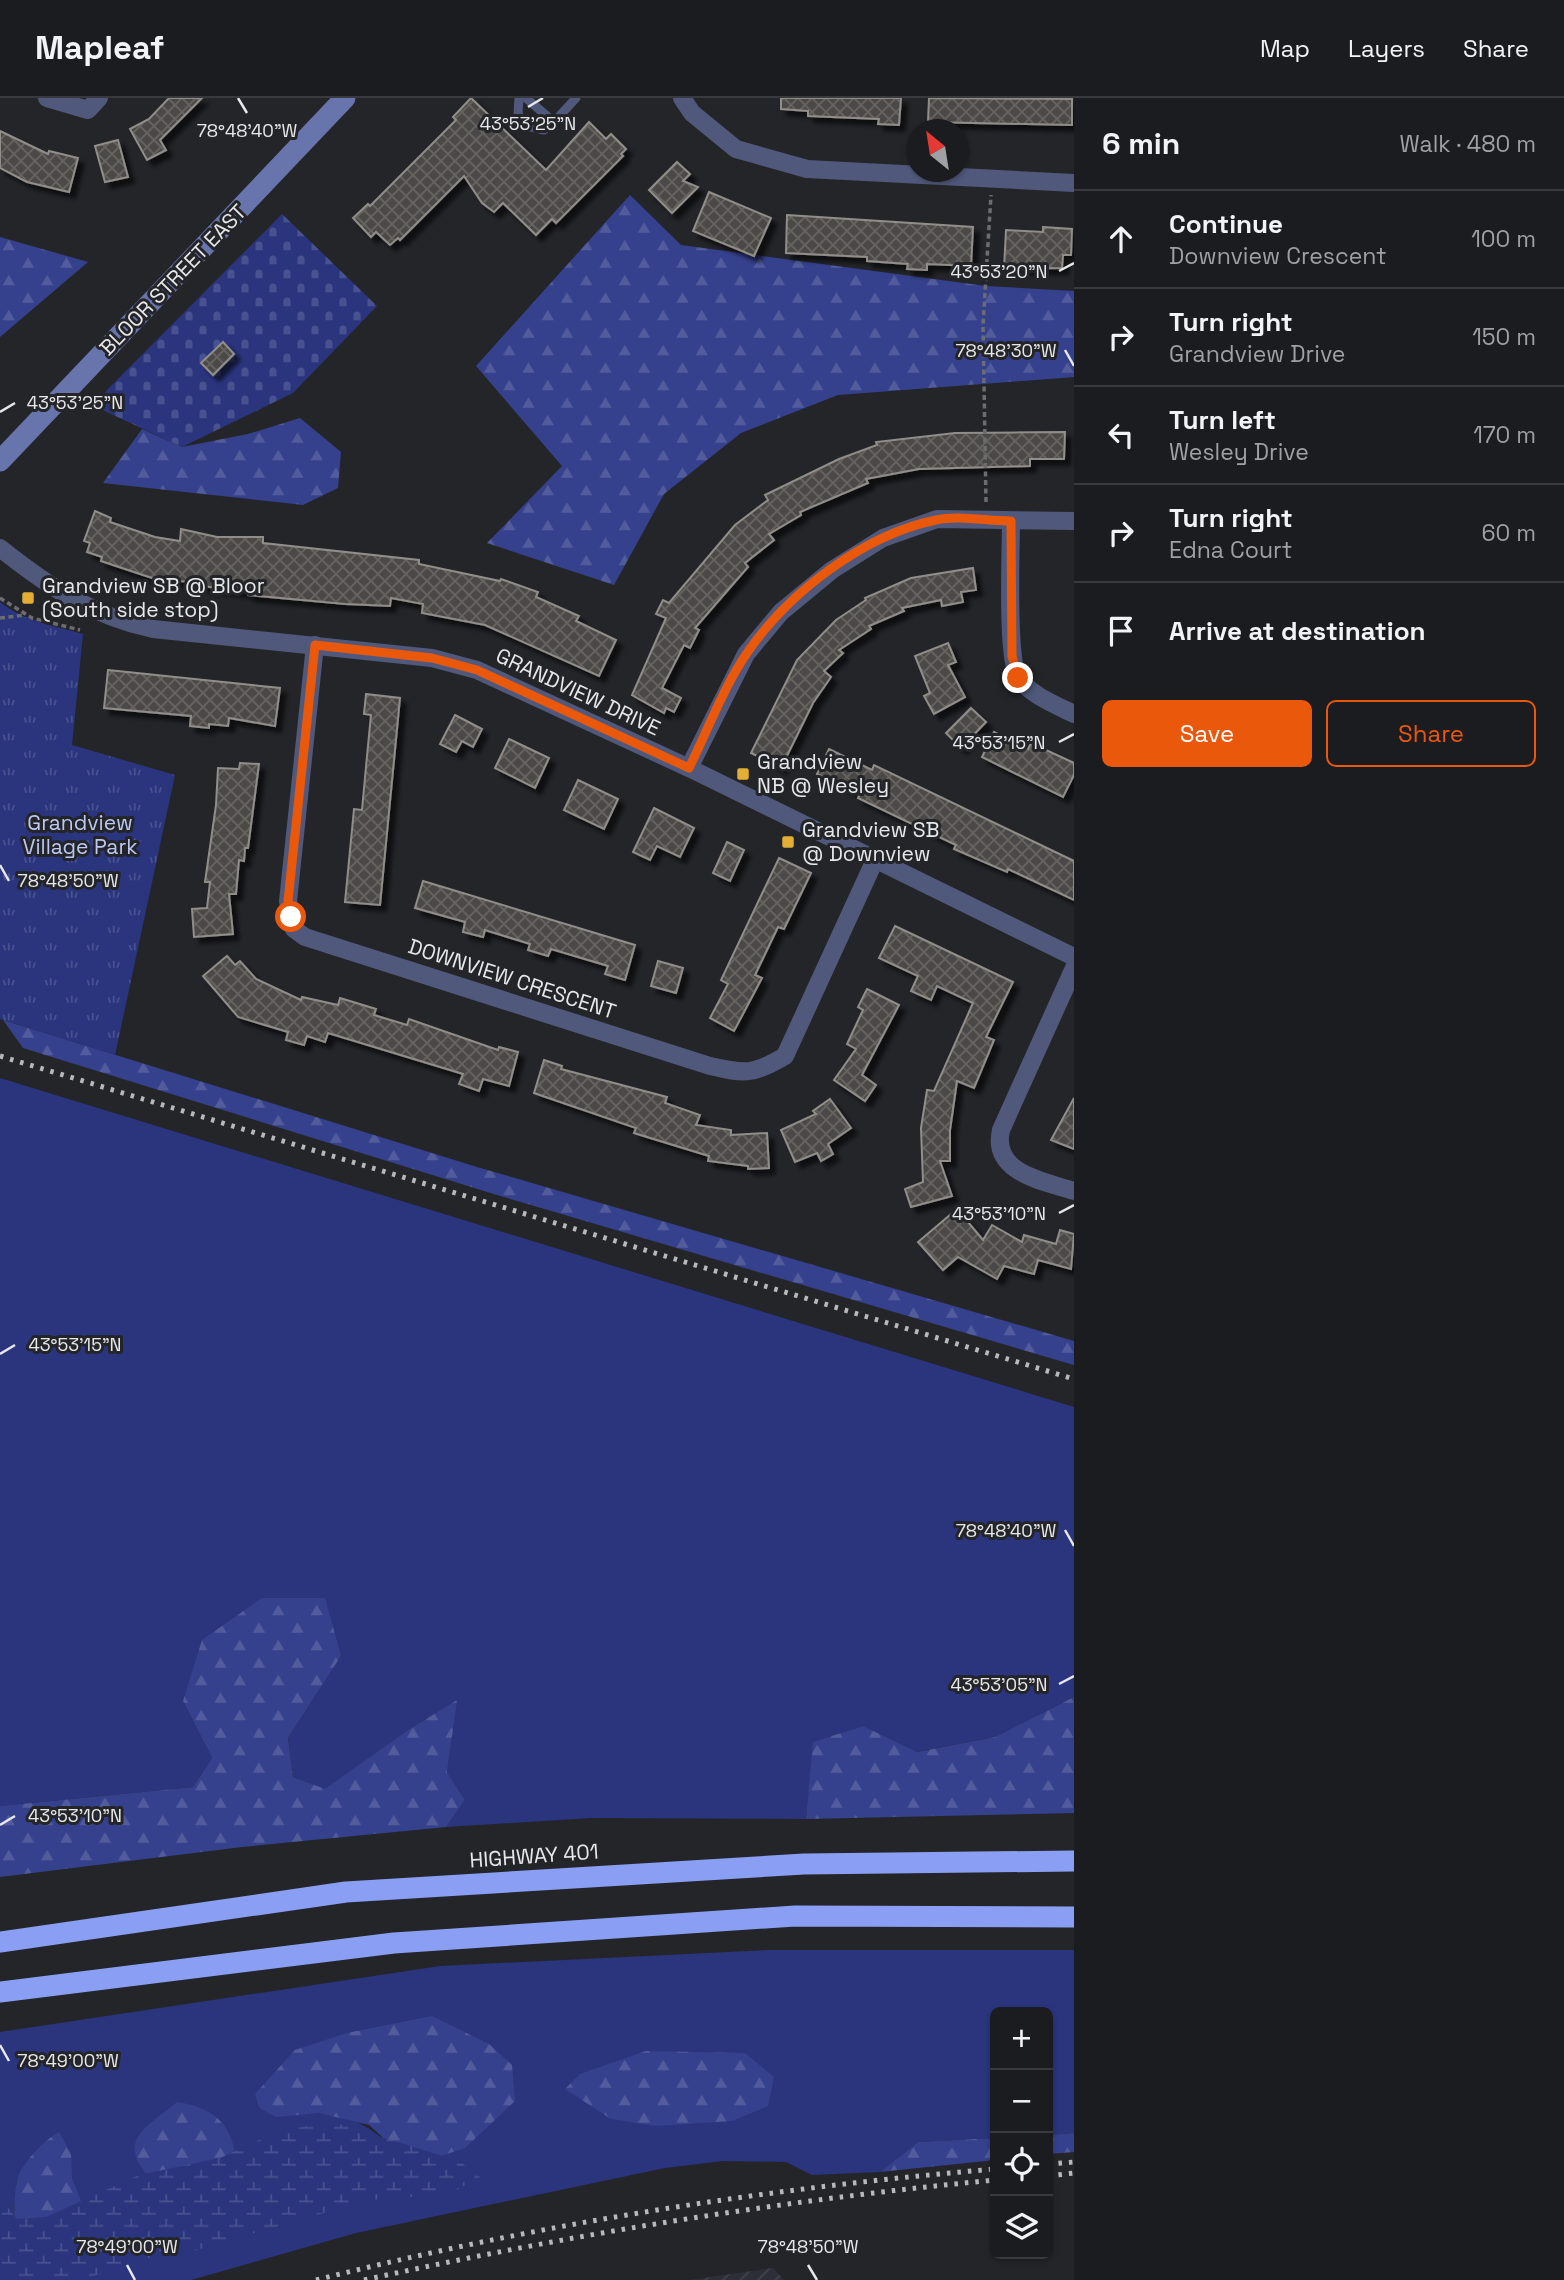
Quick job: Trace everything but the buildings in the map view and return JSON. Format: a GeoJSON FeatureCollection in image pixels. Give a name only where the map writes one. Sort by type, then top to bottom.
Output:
{"type":"FeatureCollection","features":[{"type":"Feature","properties":{"kind":"highway","name":"HIGHWAY 401"},"geometry":{"type":"LineString","coordinates":[[0,1942],[346,1892],[804,1864],[1074,1861]]}},
{"type":"Feature","properties":{"kind":"highway"},"geometry":{"type":"LineString","coordinates":[[0,1992],[166,1969],[422,1941],[795,1916],[1074,1917]]}},
{"type":"Feature","properties":{"kind":"main road","name":"BLOOR STREET EAST"},"geometry":{"type":"LineString","coordinates":[[0,461],[345,98]]}},
{"type":"Feature","properties":{"kind":"street"},"geometry":{"type":"LineString","coordinates":[[47,98],[94,104]]}},
{"type":"Feature","properties":{"kind":"street"},"geometry":{"type":"LineString","coordinates":[[682,98],[692,113],[736,149],[807,169],[1074,183]]}},
{"type":"Feature","properties":{"kind":"street"},"geometry":{"type":"LineString","coordinates":[[689,768],[746,654],[780,612],[832,570],[883,538],[937,519],[1074,521]]}},
{"type":"Feature","properties":{"kind":"street"},"geometry":{"type":"LineString","coordinates":[[1011,521],[1012,656],[1018,678],[1041,696],[1074,713]]}},
{"type":"Feature","properties":{"kind":"street","name":"GRANDVIEW DRIVE"},"geometry":{"type":"LineString","coordinates":[[0,548],[76,603],[117,621],[153,629],[432,658],[477,670],[689,768],[874,862],[1074,957]]}},
{"type":"Feature","properties":{"kind":"street","name":"DOWNVIEW CRESCENT"},"geometry":{"type":"LineString","coordinates":[[315,645],[288,901],[294,929],[305,937],[710,1066],[744,1074],[761,1070],[785,1056],[874,862]]}},
{"type":"Feature","properties":{"kind":"street"},"geometry":{"type":"LineString","coordinates":[[1074,968],[1001,1130],[998,1144],[1003,1157],[1020,1174],[1074,1191]]}},
{"type":"Feature","properties":{"kind":"lane"},"geometry":{"type":"LineString","coordinates":[[519,98],[518,114],[527,126],[544,130],[576,98]]}},
{"type":"Feature","properties":{"kind":"lane"},"geometry":{"type":"LineString","coordinates":[[526,98],[554,122]]}},
{"type":"Feature","properties":{"kind":"path"},"geometry":{"type":"LineString","coordinates":[[986,521],[983,325],[992,179]]}},
{"type":"Feature","properties":{"kind":"path"},"geometry":{"type":"LineString","coordinates":[[0,598],[25,615],[80,630]]}},
{"type":"Feature","properties":{"kind":"path"},"geometry":{"type":"LineString","coordinates":[[0,618],[25,615]]}},
{"type":"Feature","properties":{"kind":"shaded area"},"geometry":{"type":"Polygon","coordinates":[[[773,2268],[784,2280],[689,2280],[773,2268]]]}},
{"type":"Feature","properties":{"kind":"green space"},"geometry":{"type":"Polygon","coordinates":[[[630,195],[681,245],[986,286],[1074,291],[1074,377],[838,395],[741,433],[664,494],[614,585],[487,543],[562,466],[476,366],[630,195]]]}},
{"type":"Feature","properties":{"kind":"green space"},"geometry":{"type":"Polygon","coordinates":[[[282,214],[377,306],[293,393],[182,447],[96,407],[107,390],[282,214]]]}},
{"type":"Feature","properties":{"kind":"green space"},"geometry":{"type":"Polygon","coordinates":[[[0,237],[88,262],[0,337],[0,237]]]}},
{"type":"Feature","properties":{"kind":"green space"},"geometry":{"type":"Polygon","coordinates":[[[300,418],[341,452],[338,488],[303,505],[103,483],[142,429],[182,447],[248,434],[300,418]]]}},
{"type":"Feature","properties":{"kind":"green space","name":"Grandview Village Park"},"geometry":{"type":"Polygon","coordinates":[[[0,602],[29,619],[83,634],[72,745],[175,775],[115,1055],[0,1019],[0,602]]]}},
{"type":"Feature","properties":{"kind":"green space"},"geometry":{"type":"Polygon","coordinates":[[[3,1020],[477,1167],[1074,1341],[1074,1365],[497,1195],[23,1048],[3,1020]]]}},
{"type":"Feature","properties":{"kind":"green space"},"geometry":{"type":"Polygon","coordinates":[[[0,1078],[1074,1407],[1074,1697],[995,1737],[916,1752],[863,1726],[814,1742],[806,1819],[591,1818],[446,1827],[465,1800],[447,1772],[456,1701],[408,1730],[325,1790],[293,1777],[288,1738],[341,1656],[183,1701],[212,1758],[193,1787],[0,1806],[0,1078]]]}},
{"type":"Feature","properties":{"kind":"green space"},"geometry":{"type":"Polygon","coordinates":[[[262,1598],[325,1598],[341,1656],[288,1738],[293,1777],[325,1789],[408,1730],[457,1700],[447,1772],[465,1800],[446,1827],[242,1847],[0,1877],[0,1806],[193,1787],[212,1758],[183,1701],[202,1640],[262,1598]]]}},
{"type":"Feature","properties":{"kind":"green space"},"geometry":{"type":"Polygon","coordinates":[[[1074,1697],[1074,1813],[806,1819],[813,1742],[863,1726],[917,1752],[995,1737],[1074,1697]]]}},
{"type":"Feature","properties":{"kind":"green space"},"geometry":{"type":"Polygon","coordinates":[[[769,1950],[1074,1950],[1074,2133],[1053,2135],[1053,2007],[990,2007],[990,2138],[918,2142],[880,2172],[812,2175],[786,2162],[723,2161],[665,2168],[356,2233],[191,2280],[35,2280],[86,2214],[71,2178],[71,2154],[17,2179],[12,2236],[0,2249],[0,2032],[440,1966],[769,1950]],[[255,2094],[259,2108],[267,2112],[288,2115],[331,2114],[353,2120],[381,2137],[400,2153],[465,2148],[255,2094]]]}},
{"type":"Feature","properties":{"kind":"green space"},"geometry":{"type":"Polygon","coordinates":[[[432,2016],[489,2044],[512,2065],[515,2101],[465,2148],[429,2160],[400,2153],[369,2125],[319,2113],[276,2117],[259,2108],[255,2094],[295,2050],[347,2033],[432,2016]]]}},
{"type":"Feature","properties":{"kind":"green space"},"geometry":{"type":"Polygon","coordinates":[[[646,2051],[745,2053],[774,2077],[768,2106],[732,2121],[656,2126],[611,2119],[565,2089],[580,2074],[646,2051]]]}},
{"type":"Feature","properties":{"kind":"green space"},"geometry":{"type":"Polygon","coordinates":[[[177,2102],[202,2109],[220,2121],[231,2139],[236,2164],[156,2185],[137,2158],[137,2139],[143,2130],[177,2102]]]}},
{"type":"Feature","properties":{"kind":"green space"},"geometry":{"type":"Polygon","coordinates":[[[336,2123],[459,2161],[480,2177],[449,2194],[368,2200],[179,2255],[130,2260],[85,2280],[0,2280],[0,2198],[17,2219],[46,2217],[139,2175],[220,2158],[284,2129],[336,2123]]]}},
{"type":"Feature","properties":{"kind":"green space"},"geometry":{"type":"Polygon","coordinates":[[[59,2132],[71,2154],[72,2178],[86,2214],[0,2280],[0,2249],[11,2233],[19,2175],[47,2140],[59,2132]]]}},
{"type":"Feature","properties":{"kind":"green space"},"geometry":{"type":"Polygon","coordinates":[[[1074,2133],[1074,2152],[1053,2154],[1053,2135],[1074,2133]]]}},
{"type":"Feature","properties":{"kind":"green space"},"geometry":{"type":"Polygon","coordinates":[[[990,2138],[990,2161],[880,2172],[918,2142],[990,2138]]]}},
{"type":"Feature","properties":{"kind":"railway"},"geometry":{"type":"LineString","coordinates":[[0,1056],[1074,1379]]}},
{"type":"Feature","properties":{"kind":"railway"},"geometry":{"type":"LineString","coordinates":[[1053,2164],[1074,2162]]}},
{"type":"Feature","properties":{"kind":"railway"},"geometry":{"type":"LineString","coordinates":[[316,2280],[484,2242],[653,2211],[824,2186],[990,2169]]}},
{"type":"Feature","properties":{"kind":"railway"},"geometry":{"type":"LineString","coordinates":[[1053,2175],[1074,2173]]}},
{"type":"Feature","properties":{"kind":"railway"},"geometry":{"type":"LineString","coordinates":[[364,2280],[678,2220],[990,2181]]}},
{"type":"Feature","properties":{"kind":"place","name":"Grandview SB @ Bloor (South side stop)"},"geometry":{"type":"Point","coordinates":[28,598]}},
{"type":"Feature","properties":{"kind":"place","name":"Grandview NB @ Wesley"},"geometry":{"type":"Point","coordinates":[743,774]}},
{"type":"Feature","properties":{"kind":"place","name":"Grandview SB @ Downview"},"geometry":{"type":"Point","coordinates":[788,842]}},
{"type":"Feature","properties":{"kind":"route"},"geometry":{"type":"LineString","coordinates":[[291,917],[288,901],[315,645],[432,658],[477,670],[689,768],[746,654],[780,612],[832,570],[883,538],[937,519],[1011,521],[1012,656],[1018,678]]}}]}
